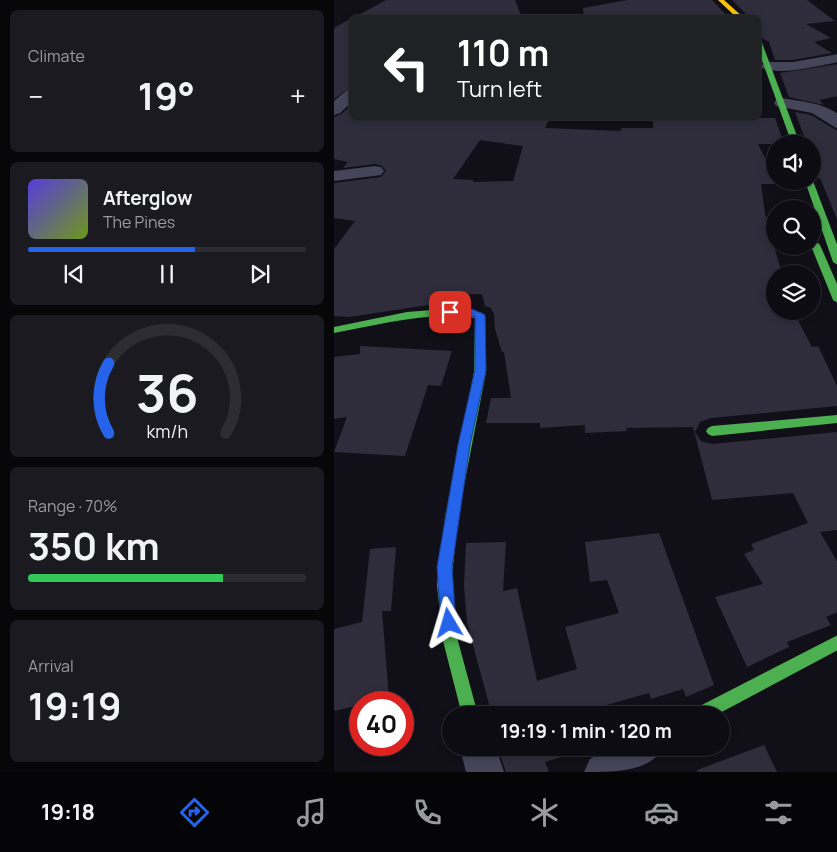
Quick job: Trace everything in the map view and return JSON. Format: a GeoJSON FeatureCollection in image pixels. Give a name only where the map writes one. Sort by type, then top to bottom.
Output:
{"type":"FeatureCollection","features":[{"type":"Feature","properties":{"kind":"main road"},"geometry":{"type":"LineString","coordinates":[[712,0],[728,15]]}},
{"type":"Feature","properties":{"kind":"main road"},"geometry":{"type":"LineString","coordinates":[[721,0],[738,15]]}},
{"type":"Feature","properties":{"kind":"main road"},"geometry":{"type":"LineString","coordinates":[[763,65],[782,103],[793,135]]}},
{"type":"Feature","properties":{"kind":"main road"},"geometry":{"type":"LineString","coordinates":[[763,65],[782,135]]}},
{"type":"Feature","properties":{"kind":"main road"},"geometry":{"type":"LineString","coordinates":[[812,190],[837,262]]}},
{"type":"Feature","properties":{"kind":"main road"},"geometry":{"type":"LineString","coordinates":[[819,255],[837,300]]}},
{"type":"Feature","properties":{"kind":"main road"},"geometry":{"type":"LineString","coordinates":[[334,330],[450,312],[470,311],[480,315],[480,370],[464,445],[444,567],[446,605],[453,650],[468,706]]}},
{"type":"Feature","properties":{"kind":"main road"},"geometry":{"type":"LineString","coordinates":[[712,431],[837,419]]}},
{"type":"Feature","properties":{"kind":"main road"},"geometry":{"type":"LineString","coordinates":[[717,706],[837,642]]}},
{"type":"Feature","properties":{"kind":"street"},"geometry":{"type":"LineString","coordinates":[[763,65],[793,66],[837,58]]}},
{"type":"Feature","properties":{"kind":"street"},"geometry":{"type":"LineString","coordinates":[[334,110],[349,96]]}},
{"type":"Feature","properties":{"kind":"street"},"geometry":{"type":"LineString","coordinates":[[782,103],[819,108],[826,112],[837,124]]}},
{"type":"Feature","properties":{"kind":"street"},"geometry":{"type":"LineString","coordinates":[[334,176],[375,171]]}},
{"type":"Feature","properties":{"kind":"street"},"geometry":{"type":"LineString","coordinates":[[480,756],[485,772]]}},
{"type":"Feature","properties":{"kind":"street"},"geometry":{"type":"LineString","coordinates":[[603,772],[631,756]]}},
{"type":"Feature","properties":{"kind":"building"},"geometry":{"type":"Polygon","coordinates":[[[386,0],[515,0],[521,15],[358,15],[386,0]]]}},
{"type":"Feature","properties":{"kind":"building"},"geometry":{"type":"Polygon","coordinates":[[[628,0],[712,0],[726,15],[584,15],[583,8],[628,0]]]}},
{"type":"Feature","properties":{"kind":"building"},"geometry":{"type":"Polygon","coordinates":[[[732,0],[807,0],[835,21],[806,24],[831,38],[814,42],[832,53],[793,60],[775,60],[769,42],[761,36],[761,15],[747,15],[732,0]]]}},
{"type":"Feature","properties":{"kind":"building"},"geometry":{"type":"Polygon","coordinates":[[[349,20],[349,88],[334,99],[334,28],[349,20]]]}},
{"type":"Feature","properties":{"kind":"building"},"geometry":{"type":"Polygon","coordinates":[[[838,64],[838,96],[819,100],[824,105],[789,97],[780,73],[838,64]]]}},
{"type":"Feature","properties":{"kind":"building"},"geometry":{"type":"Polygon","coordinates":[[[349,107],[349,120],[549,120],[545,128],[621,131],[621,128],[653,128],[653,120],[761,120],[761,118],[775,118],[781,135],[766,135],[766,144],[758,144],[766,160],[766,184],[761,184],[766,218],[766,255],[777,255],[779,265],[766,265],[766,320],[798,320],[812,347],[818,346],[838,388],[838,406],[711,418],[700,422],[695,432],[701,441],[712,444],[838,432],[838,530],[820,532],[838,563],[838,612],[826,617],[831,625],[787,642],[789,647],[747,667],[715,597],[763,584],[744,554],[754,550],[751,544],[808,523],[793,493],[712,500],[693,427],[626,428],[627,431],[585,433],[585,425],[540,428],[540,423],[486,423],[491,398],[511,398],[504,352],[502,352],[495,329],[494,314],[491,308],[485,306],[482,294],[432,295],[435,304],[349,317],[334,316],[334,249],[355,221],[334,218],[334,183],[381,177],[386,171],[382,166],[375,164],[343,168],[348,162],[334,159],[334,117],[349,107]],[[480,140],[453,179],[473,180],[473,182],[513,181],[523,146],[480,140]]]}},
{"type":"Feature","properties":{"kind":"building"},"geometry":{"type":"Polygon","coordinates":[[[795,112],[811,115],[838,131],[838,222],[821,180],[821,135],[804,135],[795,112]]]}},
{"type":"Feature","properties":{"kind":"building"},"geometry":{"type":"Polygon","coordinates":[[[360,346],[452,351],[441,386],[428,385],[405,456],[334,452],[347,417],[334,419],[334,357],[360,354],[360,346]]]}},
{"type":"Feature","properties":{"kind":"building"},"geometry":{"type":"Polygon","coordinates":[[[659,533],[714,685],[686,697],[683,689],[651,699],[649,693],[603,706],[490,706],[467,623],[464,586],[466,543],[506,542],[503,591],[517,588],[537,681],[577,669],[565,627],[619,613],[607,580],[590,582],[585,542],[659,533]]]}},
{"type":"Feature","properties":{"kind":"building"},"geometry":{"type":"Polygon","coordinates":[[[396,547],[391,611],[382,611],[388,691],[349,691],[349,708],[334,711],[334,629],[362,622],[370,549],[396,547]]]}},
{"type":"Feature","properties":{"kind":"building"},"geometry":{"type":"Polygon","coordinates":[[[764,745],[777,772],[697,772],[697,770],[764,745]]]}},
{"type":"Feature","properties":{"kind":"building"},"geometry":{"type":"Polygon","coordinates":[[[501,756],[564,756],[545,762],[549,772],[506,772],[501,756]]]}},
{"type":"Feature","properties":{"kind":"traffic: fast"},"geometry":{"type":"LineString","coordinates":[[761,48],[793,135]]}},
{"type":"Feature","properties":{"kind":"traffic: fast"},"geometry":{"type":"LineString","coordinates":[[812,190],[838,262]]}},
{"type":"Feature","properties":{"kind":"traffic: fast"},"geometry":{"type":"LineString","coordinates":[[819,255],[838,300]]}},
{"type":"Feature","properties":{"kind":"traffic: fast"},"geometry":{"type":"LineString","coordinates":[[334,330],[425,313],[462,312],[480,315],[480,372],[451,517],[444,585],[447,622],[468,706]]}},
{"type":"Feature","properties":{"kind":"traffic: fast"},"geometry":{"type":"LineString","coordinates":[[712,431],[838,419]]}},
{"type":"Feature","properties":{"kind":"traffic: fast"},"geometry":{"type":"LineString","coordinates":[[717,706],[838,642]]}},
{"type":"Feature","properties":{"kind":"traffic: slow"},"geometry":{"type":"LineString","coordinates":[[721,0],[738,15]]}},
{"type":"Feature","properties":{"kind":"route"},"geometry":{"type":"LineString","coordinates":[[449,623],[444,567],[464,445],[480,370],[478,332],[480,315],[470,311],[450,312]]}}]}
